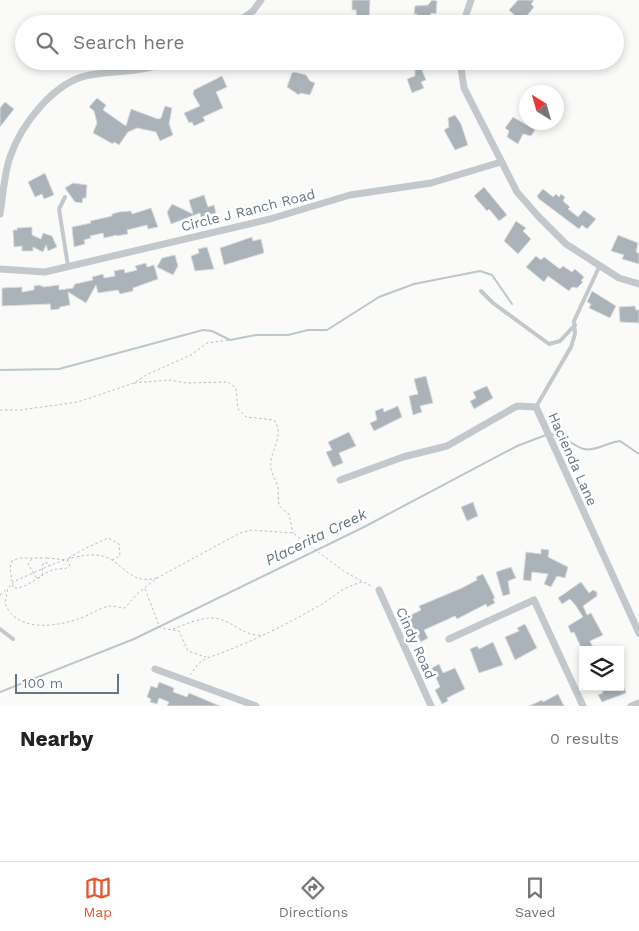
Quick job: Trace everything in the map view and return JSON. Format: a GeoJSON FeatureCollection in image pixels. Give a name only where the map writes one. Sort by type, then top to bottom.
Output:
{"type":"FeatureCollection","features":[{"type":"Feature","properties":{"kind":"street"},"geometry":{"type":"LineString","coordinates":[[248,15],[254,11],[261,0]]}},
{"type":"Feature","properties":{"kind":"street"},"geometry":{"type":"LineString","coordinates":[[466,15],[471,0]]}},
{"type":"Feature","properties":{"kind":"street"},"geometry":{"type":"LineString","coordinates":[[0,214],[9,158],[31,117],[57,90],[87,75],[135,70]]}},
{"type":"Feature","properties":{"kind":"street"},"geometry":{"type":"LineString","coordinates":[[461,70],[464,88],[517,192],[566,244],[619,278],[639,284]]}},
{"type":"Feature","properties":{"kind":"street","name":"Circle J Ranch Road"},"geometry":{"type":"LineString","coordinates":[[0,269],[45,272],[270,219],[350,195],[431,183],[501,162]]}},
{"type":"Feature","properties":{"kind":"street","name":"Hacienda Lane"},"geometry":{"type":"LineString","coordinates":[[340,480],[403,457],[433,451],[454,444],[517,406],[536,407],[639,633]]}},
{"type":"Feature","properties":{"kind":"street","name":"Cindy Road"},"geometry":{"type":"LineString","coordinates":[[379,590],[430,706]]}},
{"type":"Feature","properties":{"kind":"street"},"geometry":{"type":"LineString","coordinates":[[449,639],[534,600],[584,706]]}},
{"type":"Feature","properties":{"kind":"street"},"geometry":{"type":"LineString","coordinates":[[155,669],[256,706]]}},
{"type":"Feature","properties":{"kind":"street"},"geometry":{"type":"LineString","coordinates":[[631,706],[639,703]]}},
{"type":"Feature","properties":{"kind":"lane"},"geometry":{"type":"LineString","coordinates":[[65,197],[59,209],[68,266]]}},
{"type":"Feature","properties":{"kind":"lane"},"geometry":{"type":"LineString","coordinates":[[536,407],[571,347],[575,325],[600,265]]}},
{"type":"Feature","properties":{"kind":"lane"},"geometry":{"type":"LineString","coordinates":[[481,291],[493,303],[549,344],[560,341],[575,325]]}},
{"type":"Feature","properties":{"kind":"lane"},"geometry":{"type":"LineString","coordinates":[[0,629],[13,639]]}},
{"type":"Feature","properties":{"kind":"path"},"geometry":{"type":"LineString","coordinates":[[134,383],[146,375],[191,355],[207,343],[230,340]]}},
{"type":"Feature","properties":{"kind":"path"},"geometry":{"type":"LineString","coordinates":[[0,410],[20,410],[78,402],[134,383],[169,380],[187,383],[228,382],[236,388],[238,409],[246,418],[274,420],[279,427],[279,437],[270,470],[278,488],[276,499],[281,509],[289,514],[294,533]]}},
{"type":"Feature","properties":{"kind":"path"},"geometry":{"type":"LineString","coordinates":[[8,588],[5,603],[12,616],[28,624],[41,626],[58,625],[110,606],[125,608],[157,578],[240,533],[251,530],[294,533],[345,572],[379,590]]}},
{"type":"Feature","properties":{"kind":"path"},"geometry":{"type":"LineString","coordinates":[[111,560],[120,556],[120,550],[119,544],[108,538],[84,549],[67,560],[16,589],[12,585],[10,568],[12,561],[20,558],[67,560],[96,555],[111,560],[136,579],[147,580],[157,578]]}},
{"type":"Feature","properties":{"kind":"path"},"geometry":{"type":"LineString","coordinates":[[34,558],[28,564],[36,578]]}},
{"type":"Feature","properties":{"kind":"path"},"geometry":{"type":"LineString","coordinates":[[0,595],[12,585],[42,570],[53,567],[68,568],[70,565],[67,560]]}},
{"type":"Feature","properties":{"kind":"path"},"geometry":{"type":"LineString","coordinates":[[43,574],[43,563],[48,563],[53,567]]}},
{"type":"Feature","properties":{"kind":"path"},"geometry":{"type":"LineString","coordinates":[[188,681],[192,670],[207,658],[266,634],[318,607],[346,587],[363,582]]}},
{"type":"Feature","properties":{"kind":"path"},"geometry":{"type":"LineString","coordinates":[[145,588],[160,628],[164,630],[210,618],[226,622],[248,634],[266,634]]}},
{"type":"Feature","properties":{"kind":"path"},"geometry":{"type":"LineString","coordinates":[[173,628],[179,631],[188,651],[207,658]]}},
{"type":"Feature","properties":{"kind":"building"},"geometry":{"type":"Polygon","coordinates":[[[352,0],[370,0],[369,15],[356,15],[356,10],[352,10],[352,0]]]}},
{"type":"Feature","properties":{"kind":"building"},"geometry":{"type":"Polygon","coordinates":[[[432,0],[437,1],[436,14],[414,14],[415,6],[428,5],[432,0]]]}},
{"type":"Feature","properties":{"kind":"building"},"geometry":{"type":"Polygon","coordinates":[[[518,0],[534,0],[531,4],[534,7],[528,15],[514,15],[509,10],[518,0]]]}},
{"type":"Feature","properties":{"kind":"building"},"geometry":{"type":"Polygon","coordinates":[[[415,70],[422,70],[426,80],[421,82],[424,88],[412,93],[407,79],[415,76],[415,70]]]}},
{"type":"Feature","properties":{"kind":"building"},"geometry":{"type":"Polygon","coordinates":[[[294,72],[306,75],[310,81],[315,83],[310,95],[300,93],[299,95],[287,87],[294,72]]]}},
{"type":"Feature","properties":{"kind":"building"},"geometry":{"type":"Polygon","coordinates":[[[222,76],[227,87],[216,92],[223,108],[203,117],[205,121],[194,126],[192,122],[189,123],[184,113],[200,106],[193,94],[194,90],[222,76]]]}},
{"type":"Feature","properties":{"kind":"building"},"geometry":{"type":"Polygon","coordinates":[[[97,98],[106,105],[103,110],[126,126],[131,109],[158,119],[161,118],[165,106],[172,108],[169,124],[173,135],[160,141],[156,132],[137,128],[128,132],[119,145],[114,142],[113,144],[93,133],[97,123],[94,111],[89,107],[97,98]]]}},
{"type":"Feature","properties":{"kind":"building"},"geometry":{"type":"Polygon","coordinates":[[[5,102],[14,109],[0,127],[0,108],[5,102]]]}},
{"type":"Feature","properties":{"kind":"building"},"geometry":{"type":"Polygon","coordinates":[[[455,115],[461,124],[468,145],[455,150],[444,130],[449,127],[448,118],[455,115]]]}},
{"type":"Feature","properties":{"kind":"building"},"geometry":{"type":"Polygon","coordinates":[[[513,117],[519,121],[519,130],[535,130],[531,136],[523,134],[518,144],[507,137],[509,131],[505,128],[513,117]]]}},
{"type":"Feature","properties":{"kind":"building"},"geometry":{"type":"Polygon","coordinates":[[[45,173],[54,195],[44,199],[42,194],[35,197],[28,182],[45,173]]]}},
{"type":"Feature","properties":{"kind":"building"},"geometry":{"type":"Polygon","coordinates":[[[73,183],[87,185],[86,198],[83,198],[82,203],[75,202],[65,188],[73,183]]]}},
{"type":"Feature","properties":{"kind":"building"},"geometry":{"type":"Polygon","coordinates":[[[484,187],[507,215],[499,221],[474,196],[484,187]]]}},
{"type":"Feature","properties":{"kind":"building"},"geometry":{"type":"Polygon","coordinates":[[[543,189],[553,197],[556,194],[559,197],[561,194],[565,197],[563,201],[570,207],[568,209],[578,217],[584,210],[596,219],[587,229],[582,225],[579,229],[539,199],[537,196],[543,189]]]}},
{"type":"Feature","properties":{"kind":"building"},"geometry":{"type":"Polygon","coordinates":[[[204,195],[208,207],[214,205],[216,213],[201,217],[200,213],[171,224],[167,212],[172,204],[193,214],[189,200],[204,195]]]}},
{"type":"Feature","properties":{"kind":"building"},"geometry":{"type":"Polygon","coordinates":[[[151,208],[158,227],[148,229],[147,225],[127,230],[128,234],[104,238],[103,233],[90,236],[91,238],[84,240],[85,244],[74,247],[72,227],[91,223],[90,221],[112,216],[112,214],[119,212],[131,211],[132,214],[151,208]]]}},
{"type":"Feature","properties":{"kind":"building"},"geometry":{"type":"Polygon","coordinates":[[[516,221],[526,228],[523,231],[531,239],[518,254],[504,241],[516,221]]]}},
{"type":"Feature","properties":{"kind":"building"},"geometry":{"type":"Polygon","coordinates":[[[32,227],[32,235],[41,239],[43,233],[52,236],[57,247],[48,251],[46,245],[43,252],[33,247],[33,251],[22,251],[22,246],[14,247],[13,230],[32,227]]]}},
{"type":"Feature","properties":{"kind":"building"},"geometry":{"type":"Polygon","coordinates":[[[618,235],[638,243],[636,252],[639,253],[639,264],[622,259],[624,255],[611,251],[618,235]]]}},
{"type":"Feature","properties":{"kind":"building"},"geometry":{"type":"Polygon","coordinates":[[[252,237],[253,241],[261,239],[264,253],[224,265],[220,248],[252,237]]]}},
{"type":"Feature","properties":{"kind":"building"},"geometry":{"type":"Polygon","coordinates":[[[207,247],[214,269],[195,271],[191,256],[199,253],[198,249],[207,247]]]}},
{"type":"Feature","properties":{"kind":"building"},"geometry":{"type":"Polygon","coordinates":[[[175,255],[178,266],[173,275],[157,267],[162,258],[175,255]]]}},
{"type":"Feature","properties":{"kind":"building"},"geometry":{"type":"Polygon","coordinates":[[[536,256],[541,260],[544,257],[560,269],[563,266],[572,272],[575,269],[584,277],[581,281],[583,282],[577,288],[572,287],[569,291],[548,276],[544,282],[526,267],[536,256]]]}},
{"type":"Feature","properties":{"kind":"building"},"geometry":{"type":"Polygon","coordinates":[[[146,263],[147,267],[154,265],[158,279],[133,288],[133,291],[120,294],[118,290],[98,293],[96,285],[86,303],[68,292],[70,305],[60,307],[59,309],[51,310],[50,304],[2,306],[2,288],[22,287],[22,292],[34,290],[34,286],[39,285],[44,287],[59,285],[59,290],[73,288],[75,284],[93,280],[92,277],[103,274],[104,278],[115,276],[114,271],[124,269],[125,273],[137,270],[135,266],[146,263]]]}},
{"type":"Feature","properties":{"kind":"building"},"geometry":{"type":"Polygon","coordinates":[[[592,291],[616,306],[610,318],[589,308],[591,304],[587,302],[592,291]]]}},
{"type":"Feature","properties":{"kind":"building"},"geometry":{"type":"Polygon","coordinates":[[[635,306],[636,310],[639,310],[639,323],[620,322],[619,307],[635,306]]]}},
{"type":"Feature","properties":{"kind":"building"},"geometry":{"type":"Polygon","coordinates":[[[426,376],[433,403],[420,406],[422,412],[413,415],[409,396],[418,394],[414,379],[426,376]]]}},
{"type":"Feature","properties":{"kind":"building"},"geometry":{"type":"Polygon","coordinates":[[[487,386],[493,398],[474,409],[470,401],[476,398],[473,392],[487,386]]]}},
{"type":"Feature","properties":{"kind":"building"},"geometry":{"type":"Polygon","coordinates":[[[398,406],[402,417],[374,431],[370,423],[377,420],[375,411],[383,408],[384,412],[398,406]]]}},
{"type":"Feature","properties":{"kind":"building"},"geometry":{"type":"Polygon","coordinates":[[[349,432],[356,446],[339,453],[343,463],[333,467],[326,452],[332,450],[328,442],[349,432]]]}},
{"type":"Feature","properties":{"kind":"building"},"geometry":{"type":"Polygon","coordinates":[[[473,502],[478,516],[467,521],[461,507],[473,502]]]}},
{"type":"Feature","properties":{"kind":"building"},"geometry":{"type":"Polygon","coordinates":[[[541,549],[549,550],[548,557],[568,567],[565,578],[557,576],[551,587],[544,584],[548,574],[532,572],[531,581],[523,580],[526,552],[541,554],[541,549]]]}},
{"type":"Feature","properties":{"kind":"building"},"geometry":{"type":"Polygon","coordinates":[[[511,567],[516,578],[508,581],[510,594],[503,596],[496,572],[511,567]]]}},
{"type":"Feature","properties":{"kind":"building"},"geometry":{"type":"Polygon","coordinates":[[[483,574],[495,598],[493,599],[495,603],[487,607],[486,604],[457,619],[455,616],[424,630],[428,638],[421,642],[407,617],[421,610],[419,606],[462,588],[477,580],[476,577],[483,574]]]}},
{"type":"Feature","properties":{"kind":"building"},"geometry":{"type":"Polygon","coordinates":[[[581,582],[589,593],[593,590],[597,592],[597,596],[583,606],[587,615],[591,613],[603,635],[590,641],[592,646],[580,646],[574,632],[571,633],[568,626],[583,617],[576,606],[570,599],[562,604],[558,598],[581,582]]]}},
{"type":"Feature","properties":{"kind":"building"},"geometry":{"type":"Polygon","coordinates":[[[525,624],[537,648],[515,660],[505,637],[519,631],[517,628],[525,624]]]}},
{"type":"Feature","properties":{"kind":"building"},"geometry":{"type":"Polygon","coordinates":[[[493,642],[503,665],[479,673],[470,649],[477,646],[479,649],[493,642]]]}},
{"type":"Feature","properties":{"kind":"building"},"geometry":{"type":"Polygon","coordinates":[[[439,664],[443,673],[455,668],[465,689],[447,698],[448,701],[442,704],[435,690],[440,687],[432,668],[439,664]]]}},
{"type":"Feature","properties":{"kind":"building"},"geometry":{"type":"Polygon","coordinates":[[[159,682],[174,688],[173,692],[187,697],[189,693],[220,706],[167,706],[169,702],[159,698],[157,704],[150,702],[151,699],[147,697],[151,686],[157,688],[159,682]]]}},
{"type":"Feature","properties":{"kind":"building"},"geometry":{"type":"Polygon","coordinates":[[[624,687],[626,693],[602,702],[598,695],[603,693],[602,691],[624,691],[624,687]]]}},
{"type":"Feature","properties":{"kind":"building"},"geometry":{"type":"Polygon","coordinates":[[[558,694],[564,706],[529,706],[542,700],[543,702],[558,694]]]}},
{"type":"Feature","properties":{"kind":"waterway"},"geometry":{"type":"LineString","coordinates":[[0,370],[59,369],[203,330],[212,331],[230,340],[256,335],[288,335],[308,330],[327,330],[379,297],[414,284],[480,271],[492,275],[512,304]]}},
{"type":"Feature","properties":{"kind":"waterway","name":"Placerita Creek"},"geometry":{"type":"LineString","coordinates":[[551,434],[560,436],[588,450],[620,441],[639,454]]}},
{"type":"Feature","properties":{"kind":"waterway","name":"Placerita Creek"},"geometry":{"type":"LineString","coordinates":[[0,692],[134,639],[362,528],[517,446],[546,435]]}}]}
